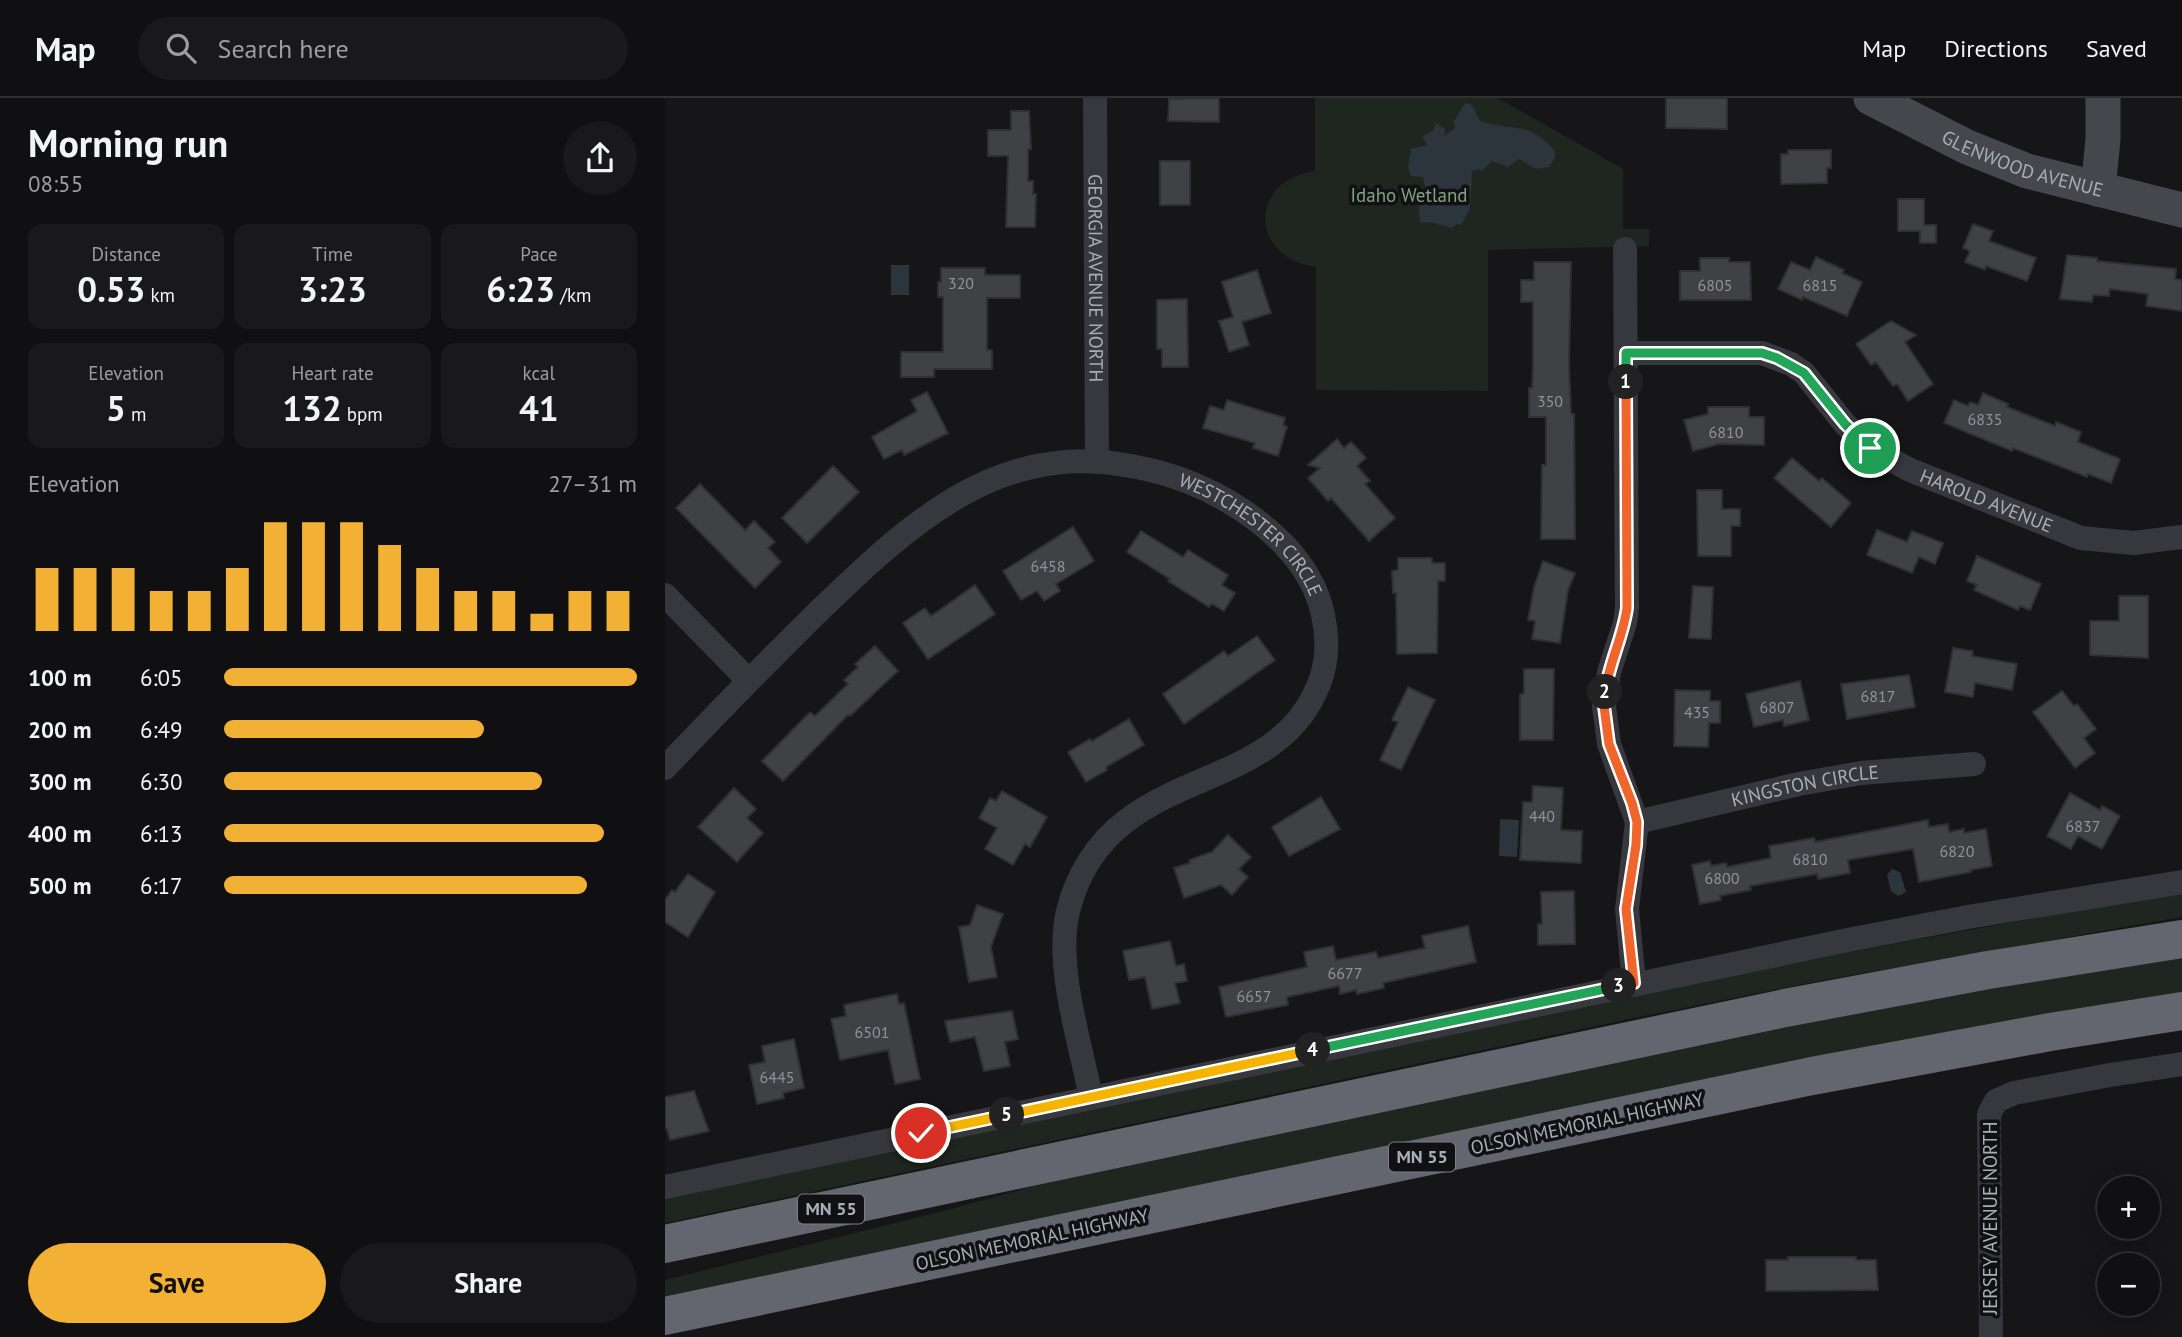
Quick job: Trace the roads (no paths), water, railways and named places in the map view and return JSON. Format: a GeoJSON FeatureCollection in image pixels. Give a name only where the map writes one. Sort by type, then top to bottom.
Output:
{"type":"FeatureCollection","features":[{"type":"Feature","properties":{"kind":"highway","name":"MN 55"},"geometry":{"type":"LineString","coordinates":[[665,1244],[1771,1011],[1988,970],[2182,939]]}},
{"type":"Feature","properties":{"kind":"highway","name":"OLSON MEMORIAL HIGHWAY"},"geometry":{"type":"LineString","coordinates":[[665,1316],[1812,1076],[2050,1032],[2182,1012]]}},
{"type":"Feature","properties":{"kind":"highway"},"geometry":{"type":"LineString","coordinates":[[694,1337],[728,1310],[760,1297]]}},
{"type":"Feature","properties":{"kind":"street","name":"GEORGIA AVENUE NORTH"},"geometry":{"type":"LineString","coordinates":[[1095,98],[1097,460]]}},
{"type":"Feature","properties":{"kind":"street","name":"GLENWOOD AVENUE"},"geometry":{"type":"LineString","coordinates":[[1871,98],[1996,159],[2027,171],[2182,209]]}},
{"type":"Feature","properties":{"kind":"street"},"geometry":{"type":"LineString","coordinates":[[2098,189],[2103,139],[2103,98]]}},
{"type":"Feature","properties":{"kind":"street"},"geometry":{"type":"LineString","coordinates":[[1625,249],[1627,608],[1622,634],[1609,672],[1604,706],[1609,744],[1637,822],[1626,909],[1634,983]]}},
{"type":"Feature","properties":{"kind":"street","name":"HAROLD AVENUE"},"geometry":{"type":"LineString","coordinates":[[1626,353],[1762,353],[1804,373],[1845,424],[1870,448],[1910,470],[2081,538],[2134,543],[2182,537]]}},
{"type":"Feature","properties":{"kind":"street","name":"WESTCHESTER CIRCLE"},"geometry":{"type":"LineString","coordinates":[[665,768],[748,680],[852,579],[936,508],[971,488],[1009,472],[1049,463],[1097,460],[1155,470],[1176,476],[1219,496],[1257,521],[1303,566],[1312,581],[1323,613],[1326,650],[1319,684],[1312,700],[1292,728],[1278,741],[1248,761],[1157,801],[1127,820],[1101,845],[1081,876],[1069,909],[1065,934],[1065,962],[1091,1097]]}},
{"type":"Feature","properties":{"kind":"street"},"geometry":{"type":"LineString","coordinates":[[665,595],[748,680]]}},
{"type":"Feature","properties":{"kind":"street","name":"KINGSTON CIRCLE"},"geometry":{"type":"LineString","coordinates":[[1637,822],[1799,784],[1861,774],[1974,764]]}},
{"type":"Feature","properties":{"kind":"street"},"geometry":{"type":"LineString","coordinates":[[665,1186],[1634,983],[1968,917],[2182,882]]}},
{"type":"Feature","properties":{"kind":"street","name":"JERSEY AVENUE NORTH"},"geometry":{"type":"LineString","coordinates":[[1991,1337],[1989,1114],[1996,1101],[2033,1089],[2182,1064]]}},
{"type":"Feature","properties":{"kind":"park label","name":"Idaho Wetland"},"geometry":{"type":"Point","coordinates":[1409,195]}}]}
